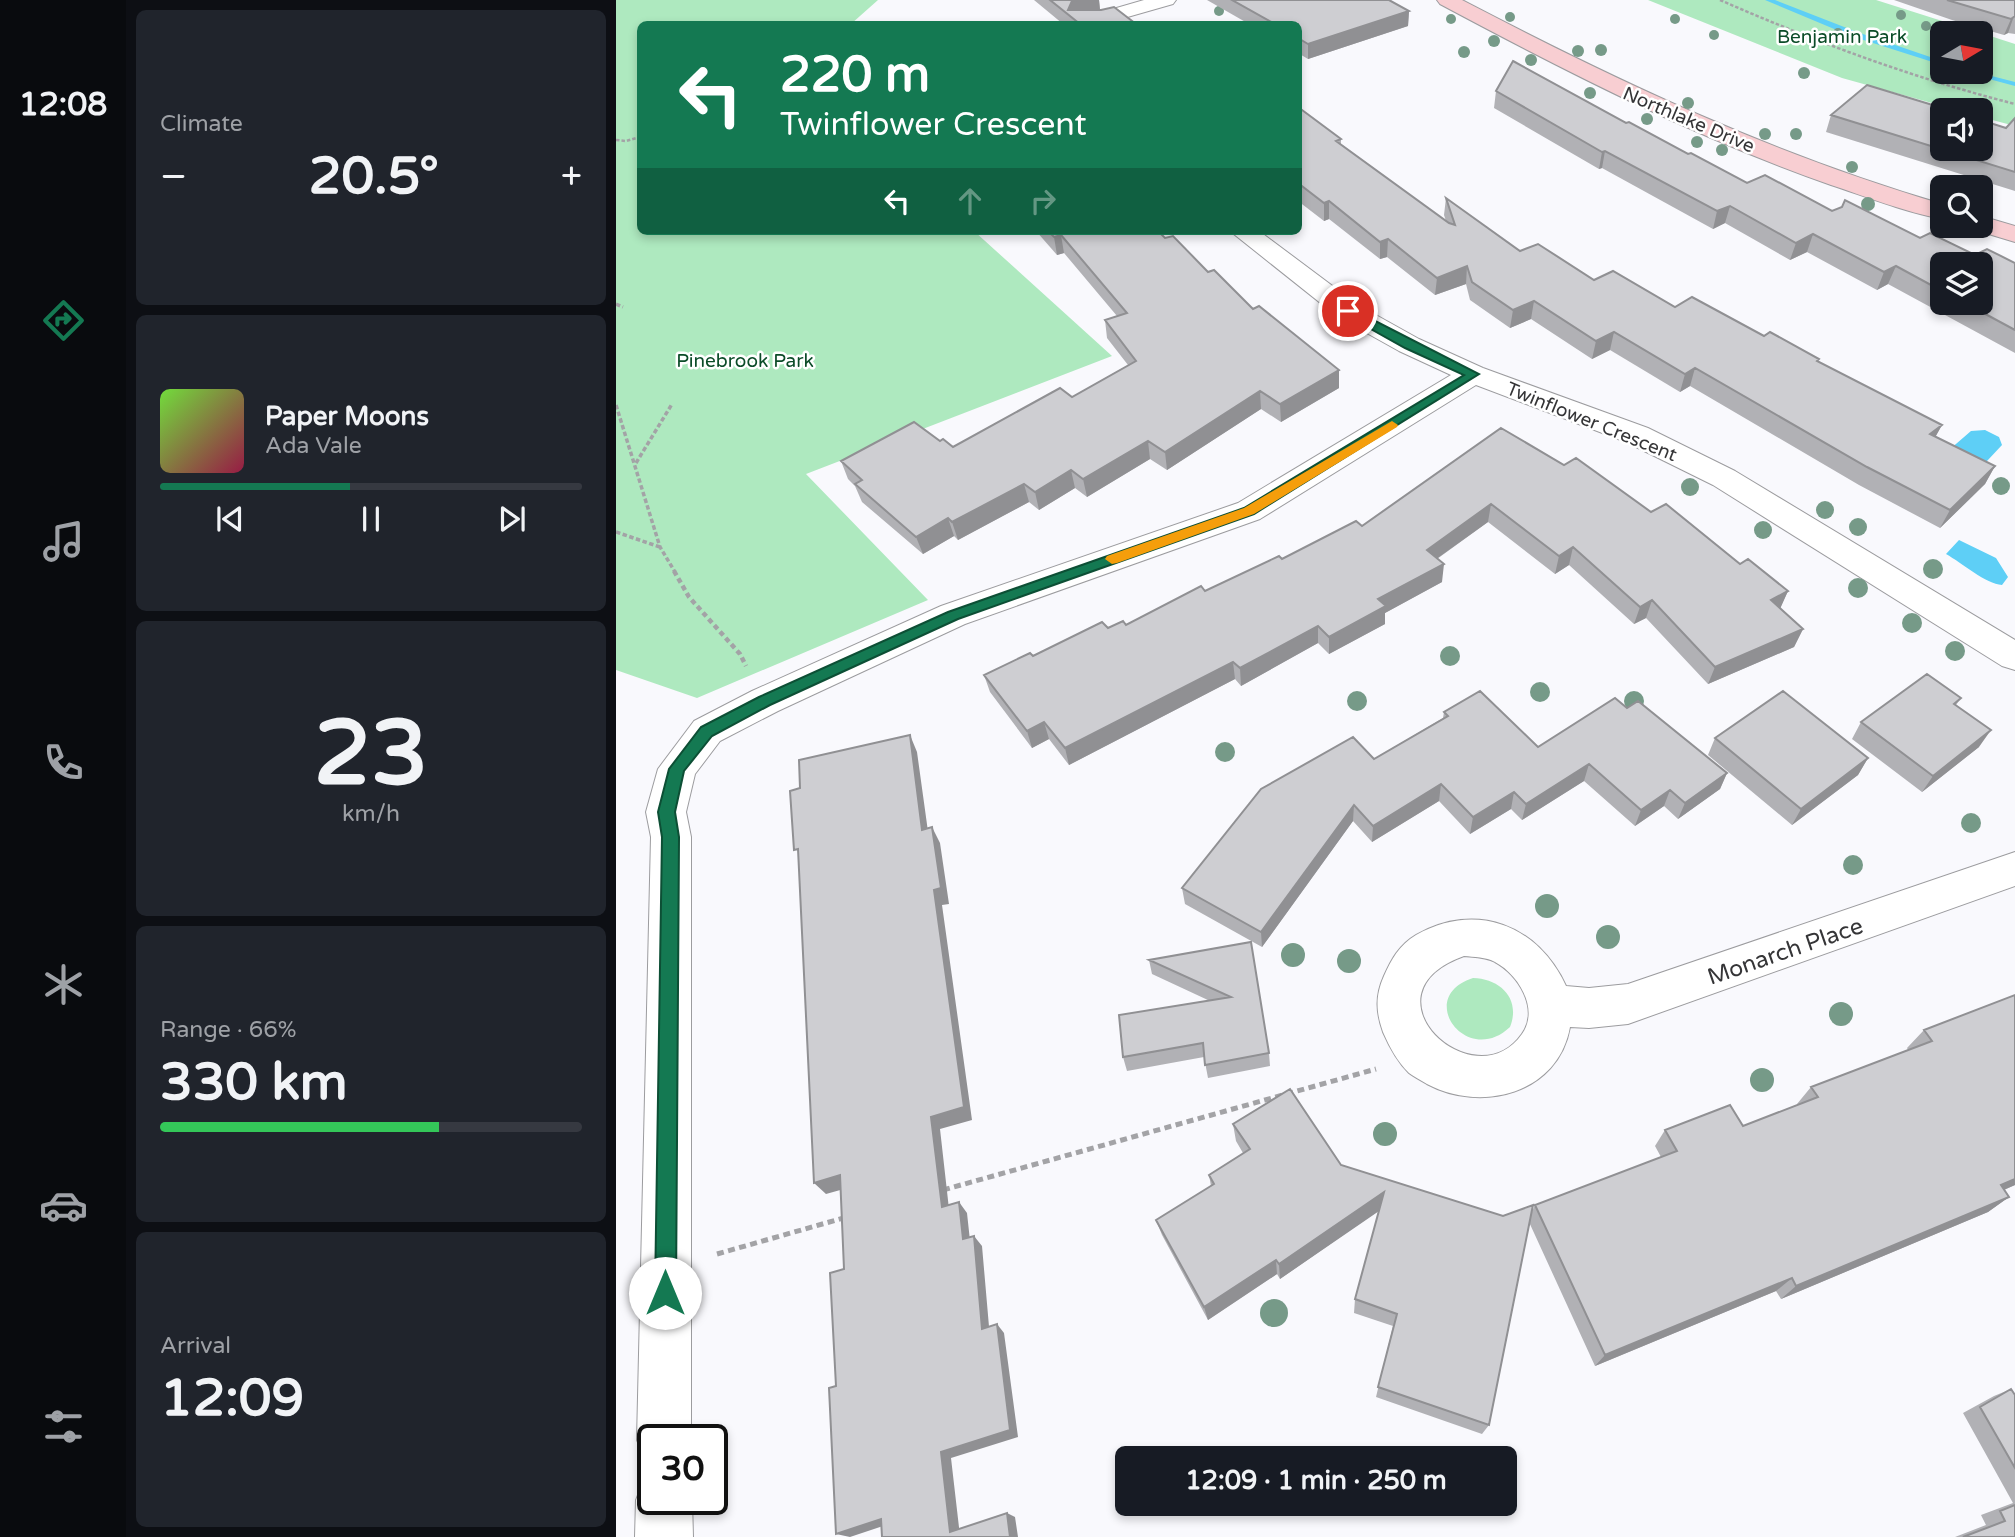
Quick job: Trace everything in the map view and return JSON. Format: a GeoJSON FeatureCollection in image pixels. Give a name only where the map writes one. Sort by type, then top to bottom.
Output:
{"type":"FeatureCollection","features":[{"type":"Feature","properties":{"kind":"street"},"geometry":{"type":"LineString","coordinates":[[1092,21],[1166,0]]}},
{"type":"Feature","properties":{"kind":"street","name":"Northlake Drive"},"geometry":{"type":"LineString","coordinates":[[1447,0],[1608,84],[1678,116],[1815,169],[1930,208]]}},
{"type":"Feature","properties":{"kind":"street"},"geometry":{"type":"LineString","coordinates":[[1993,227],[2015,234]]}},
{"type":"Feature","properties":{"kind":"street","name":"Twinflower Crescent"},"geometry":{"type":"LineString","coordinates":[[1247,235],[1348,311],[1409,345],[1473,374],[1637,435],[1724,478],[2015,657]]}},
{"type":"Feature","properties":{"kind":"street"},"geometry":{"type":"LineString","coordinates":[[664,1424],[671,837],[667,812],[677,769],[707,731],[765,701],[953,615],[1249,511],[1473,374]]}},
{"type":"Feature","properties":{"kind":"street","name":"Monarch Place"},"geometry":{"type":"LineString","coordinates":[[1550,1005],[1588,1008],[1628,1004],[2015,869]]}},
{"type":"Feature","properties":{"kind":"street"},"geometry":{"type":"LineString","coordinates":[[1464,937],[1488,939],[1510,949],[1530,963],[1544,983],[1550,1005],[1549,1029],[1539,1051],[1520,1068],[1496,1077],[1469,1078],[1443,1070],[1420,1054],[1406,1034],[1397,1012],[1399,989],[1407,969],[1422,952],[1441,942],[1464,937]]}},
{"type":"Feature","properties":{"kind":"street"},"geometry":{"type":"LineString","coordinates":[[664,1515],[664,1537]]}},
{"type":"Feature","properties":{"kind":"path"},"geometry":{"type":"LineString","coordinates":[[1720,0],[1890,67],[1973,94],[2015,104]]}},
{"type":"Feature","properties":{"kind":"path"},"geometry":{"type":"LineString","coordinates":[[616,142],[637,138]]}},
{"type":"Feature","properties":{"kind":"path"},"geometry":{"type":"LineString","coordinates":[[616,304],[623,307]]}},
{"type":"Feature","properties":{"kind":"path"},"geometry":{"type":"LineString","coordinates":[[635,463],[672,404]]}},
{"type":"Feature","properties":{"kind":"path"},"geometry":{"type":"LineString","coordinates":[[616,405],[660,547],[689,597],[740,654],[765,701]]}},
{"type":"Feature","properties":{"kind":"path"},"geometry":{"type":"LineString","coordinates":[[616,532],[660,547]]}},
{"type":"Feature","properties":{"kind":"path"},"geometry":{"type":"LineString","coordinates":[[932,1194],[1345,1078],[1420,1054]]}},
{"type":"Feature","properties":{"kind":"path"},"geometry":{"type":"LineString","coordinates":[[665,1268],[852,1216]]}},
{"type":"Feature","properties":{"kind":"green space","name":"Pinebrook Park"},"geometry":{"type":"Polygon","coordinates":[[[616,0],[878,0],[854,21],[637,21],[637,235],[978,235],[1112,356],[806,474],[928,600],[697,698],[616,670],[616,0]]]}},
{"type":"Feature","properties":{"kind":"green space","name":"Benjamin Park"},"geometry":{"type":"Polygon","coordinates":[[[1648,0],[1876,0],[1942,21],[1930,21],[1930,84],[1993,84],[1993,37],[2015,44],[2015,126],[1993,120],[1993,98],[1930,98],[1930,102],[1842,78],[1648,0]]]}},
{"type":"Feature","properties":{"kind":"green space"},"geometry":{"type":"Polygon","coordinates":[[[1473,978],[1492,982],[1511,999],[1513,1017],[1510,1027],[1494,1037],[1478,1039],[1464,1035],[1453,1025],[1447,1013],[1448,999],[1456,987],[1473,978]]]}},
{"type":"Feature","properties":{"kind":"water"},"geometry":{"type":"Polygon","coordinates":[[[1985,430],[1999,437],[2002,445],[1987,461],[1972,462],[1949,450],[1971,431],[1985,430]]]}},
{"type":"Feature","properties":{"kind":"water"},"geometry":{"type":"Polygon","coordinates":[[[1959,540],[1996,558],[2008,577],[2002,585],[1981,577],[1946,554],[1959,540]]]}},
{"type":"Feature","properties":{"kind":"building"},"geometry":{"type":"Polygon","coordinates":[[[1050,0],[1077,0],[1072,1],[1068,10],[1101,10],[1114,7],[1132,21],[1076,21],[1050,0]]]}},
{"type":"Feature","properties":{"kind":"building"},"geometry":{"type":"Polygon","coordinates":[[[1232,0],[1389,0],[1409,11],[1308,44],[1302,40],[1302,21],[1270,21],[1232,0]]]}},
{"type":"Feature","properties":{"kind":"building"},"geometry":{"type":"Polygon","coordinates":[[[1947,0],[2015,0],[2015,16],[2011,19],[1947,0]]]}},
{"type":"Feature","properties":{"kind":"building"},"geometry":{"type":"Polygon","coordinates":[[[1513,61],[1626,123],[1629,122],[1747,183],[1765,175],[1832,211],[1842,207],[1845,200],[1920,238],[1930,233],[1930,238],[1940,238],[1969,252],[1930,252],[1930,284],[1896,266],[1884,272],[1813,234],[1796,243],[1730,206],[1717,211],[1605,151],[1602,152],[1496,91],[1513,61]]]}},
{"type":"Feature","properties":{"kind":"building"},"geometry":{"type":"Polygon","coordinates":[[[1867,85],[1930,104],[1930,146],[1831,115],[1867,85]]]}},
{"type":"Feature","properties":{"kind":"building"},"geometry":{"type":"Polygon","coordinates":[[[1302,110],[1341,139],[1336,141],[1449,223],[1455,225],[1446,198],[1520,251],[1538,244],[1594,280],[1613,271],[1675,307],[1692,297],[1764,336],[1770,332],[1819,359],[1817,361],[1942,425],[1930,434],[1995,466],[1950,510],[1867,467],[1695,368],[1685,374],[1614,332],[1596,341],[1534,301],[1513,310],[1472,282],[1467,266],[1437,278],[1388,239],[1380,242],[1329,201],[1324,203],[1302,186],[1302,110]]]}},
{"type":"Feature","properties":{"kind":"building"},"geometry":{"type":"Polygon","coordinates":[[[2015,118],[2015,172],[1979,161],[1993,161],[1993,124],[2006,128],[2015,118]]]}},
{"type":"Feature","properties":{"kind":"building"},"geometry":{"type":"Polygon","coordinates":[[[1061,235],[1173,236],[1208,272],[1214,270],[1253,309],[1259,306],[1339,370],[1280,404],[1260,391],[1165,452],[1148,441],[1083,479],[1071,470],[1035,492],[1024,484],[952,522],[948,518],[916,537],[855,484],[862,480],[841,461],[914,422],[953,447],[1060,388],[1072,397],[1136,361],[1105,320],[1127,313],[1061,235]]]}},
{"type":"Feature","properties":{"kind":"building"},"geometry":{"type":"Polygon","coordinates":[[[1993,252],[2015,263],[2015,330],[1987,315],[1993,315],[1993,252]]]}},
{"type":"Feature","properties":{"kind":"building"},"geometry":{"type":"Polygon","coordinates":[[[1501,428],[1564,465],[1576,458],[1651,512],[1666,504],[1740,564],[1748,559],[1788,591],[1771,600],[1803,629],[1715,667],[1652,600],[1640,607],[1573,547],[1559,556],[1491,504],[1427,550],[1444,564],[1378,599],[1386,606],[1329,637],[1318,626],[1240,668],[1233,662],[1065,748],[1044,722],[1027,731],[984,675],[1030,653],[1033,656],[1102,622],[1108,628],[1123,621],[1126,625],[1201,586],[1205,591],[1279,556],[1282,559],[1356,521],[1362,526],[1501,428]]]}},
{"type":"Feature","properties":{"kind":"building"},"geometry":{"type":"Polygon","coordinates":[[[1927,674],[1961,698],[1954,704],[1991,730],[1933,776],[1861,722],[1927,674]]]}},
{"type":"Feature","properties":{"kind":"building"},"geometry":{"type":"Polygon","coordinates":[[[1480,691],[1538,747],[1615,698],[1627,708],[1638,701],[1727,773],[1685,803],[1670,790],[1641,810],[1589,764],[1526,804],[1514,792],[1473,817],[1441,784],[1373,826],[1354,805],[1261,932],[1182,888],[1261,789],[1353,737],[1374,759],[1448,716],[1444,712],[1480,691]]]}},
{"type":"Feature","properties":{"kind":"building"},"geometry":{"type":"Polygon","coordinates":[[[1783,691],[1868,758],[1801,809],[1715,738],[1783,691]]]}},
{"type":"Feature","properties":{"kind":"building"},"geometry":{"type":"Polygon","coordinates":[[[910,735],[922,830],[932,827],[941,888],[934,890],[964,1107],[931,1117],[942,1207],[959,1202],[963,1239],[974,1236],[982,1329],[997,1324],[1010,1430],[941,1452],[950,1532],[1007,1513],[1010,1537],[882,1537],[881,1519],[836,1534],[829,1388],[836,1386],[830,1273],[844,1269],[840,1175],[814,1183],[798,849],[794,850],[790,791],[800,788],[799,760],[910,735]]]}},
{"type":"Feature","properties":{"kind":"building"},"geometry":{"type":"Polygon","coordinates":[[[1251,942],[1269,1053],[1205,1065],[1203,1043],[1123,1057],[1119,1015],[1231,997],[1149,960],[1251,942]]]}},
{"type":"Feature","properties":{"kind":"building"},"geometry":{"type":"Polygon","coordinates":[[[2015,995],[2015,1179],[2001,1185],[2009,1197],[1796,1286],[1792,1278],[1605,1355],[1535,1205],[1677,1151],[1665,1130],[1730,1105],[1743,1126],[1818,1097],[1811,1087],[1932,1041],[1924,1030],[2015,995]]]}},
{"type":"Feature","properties":{"kind":"building"},"geometry":{"type":"Polygon","coordinates":[[[1290,1089],[1341,1165],[1503,1216],[1533,1205],[1489,1425],[1378,1387],[1397,1314],[1355,1299],[1384,1192],[1279,1264],[1276,1260],[1204,1307],[1156,1220],[1214,1184],[1209,1175],[1250,1149],[1233,1124],[1290,1089]]]}},
{"type":"Feature","properties":{"kind":"building"},"geometry":{"type":"Polygon","coordinates":[[[2011,1389],[2015,1395],[2015,1468],[1980,1407],[2011,1389]]]}},
{"type":"Feature","properties":{"kind":"building"},"geometry":{"type":"Polygon","coordinates":[[[2015,1505],[2015,1537],[1963,1537],[2005,1521],[2000,1511],[2015,1505]]]}},
{"type":"Feature","properties":{"kind":"waterway"},"geometry":{"type":"LineString","coordinates":[[1769,0],[1854,34],[1930,59]]}},
{"type":"Feature","properties":{"kind":"waterway"},"geometry":{"type":"LineString","coordinates":[[1993,78],[2015,84]]}},
{"type":"Feature","properties":{"kind":"slow traffic"},"geometry":{"type":"LineString","coordinates":[[1112,559],[1249,511],[1392,425]]}},
{"type":"Feature","properties":{"kind":"route"},"geometry":{"type":"LineString","coordinates":[[665,1293],[671,837],[667,812],[677,769],[707,731],[765,701],[953,615],[1249,511],[1473,374],[1409,345],[1348,311]]}}]}
